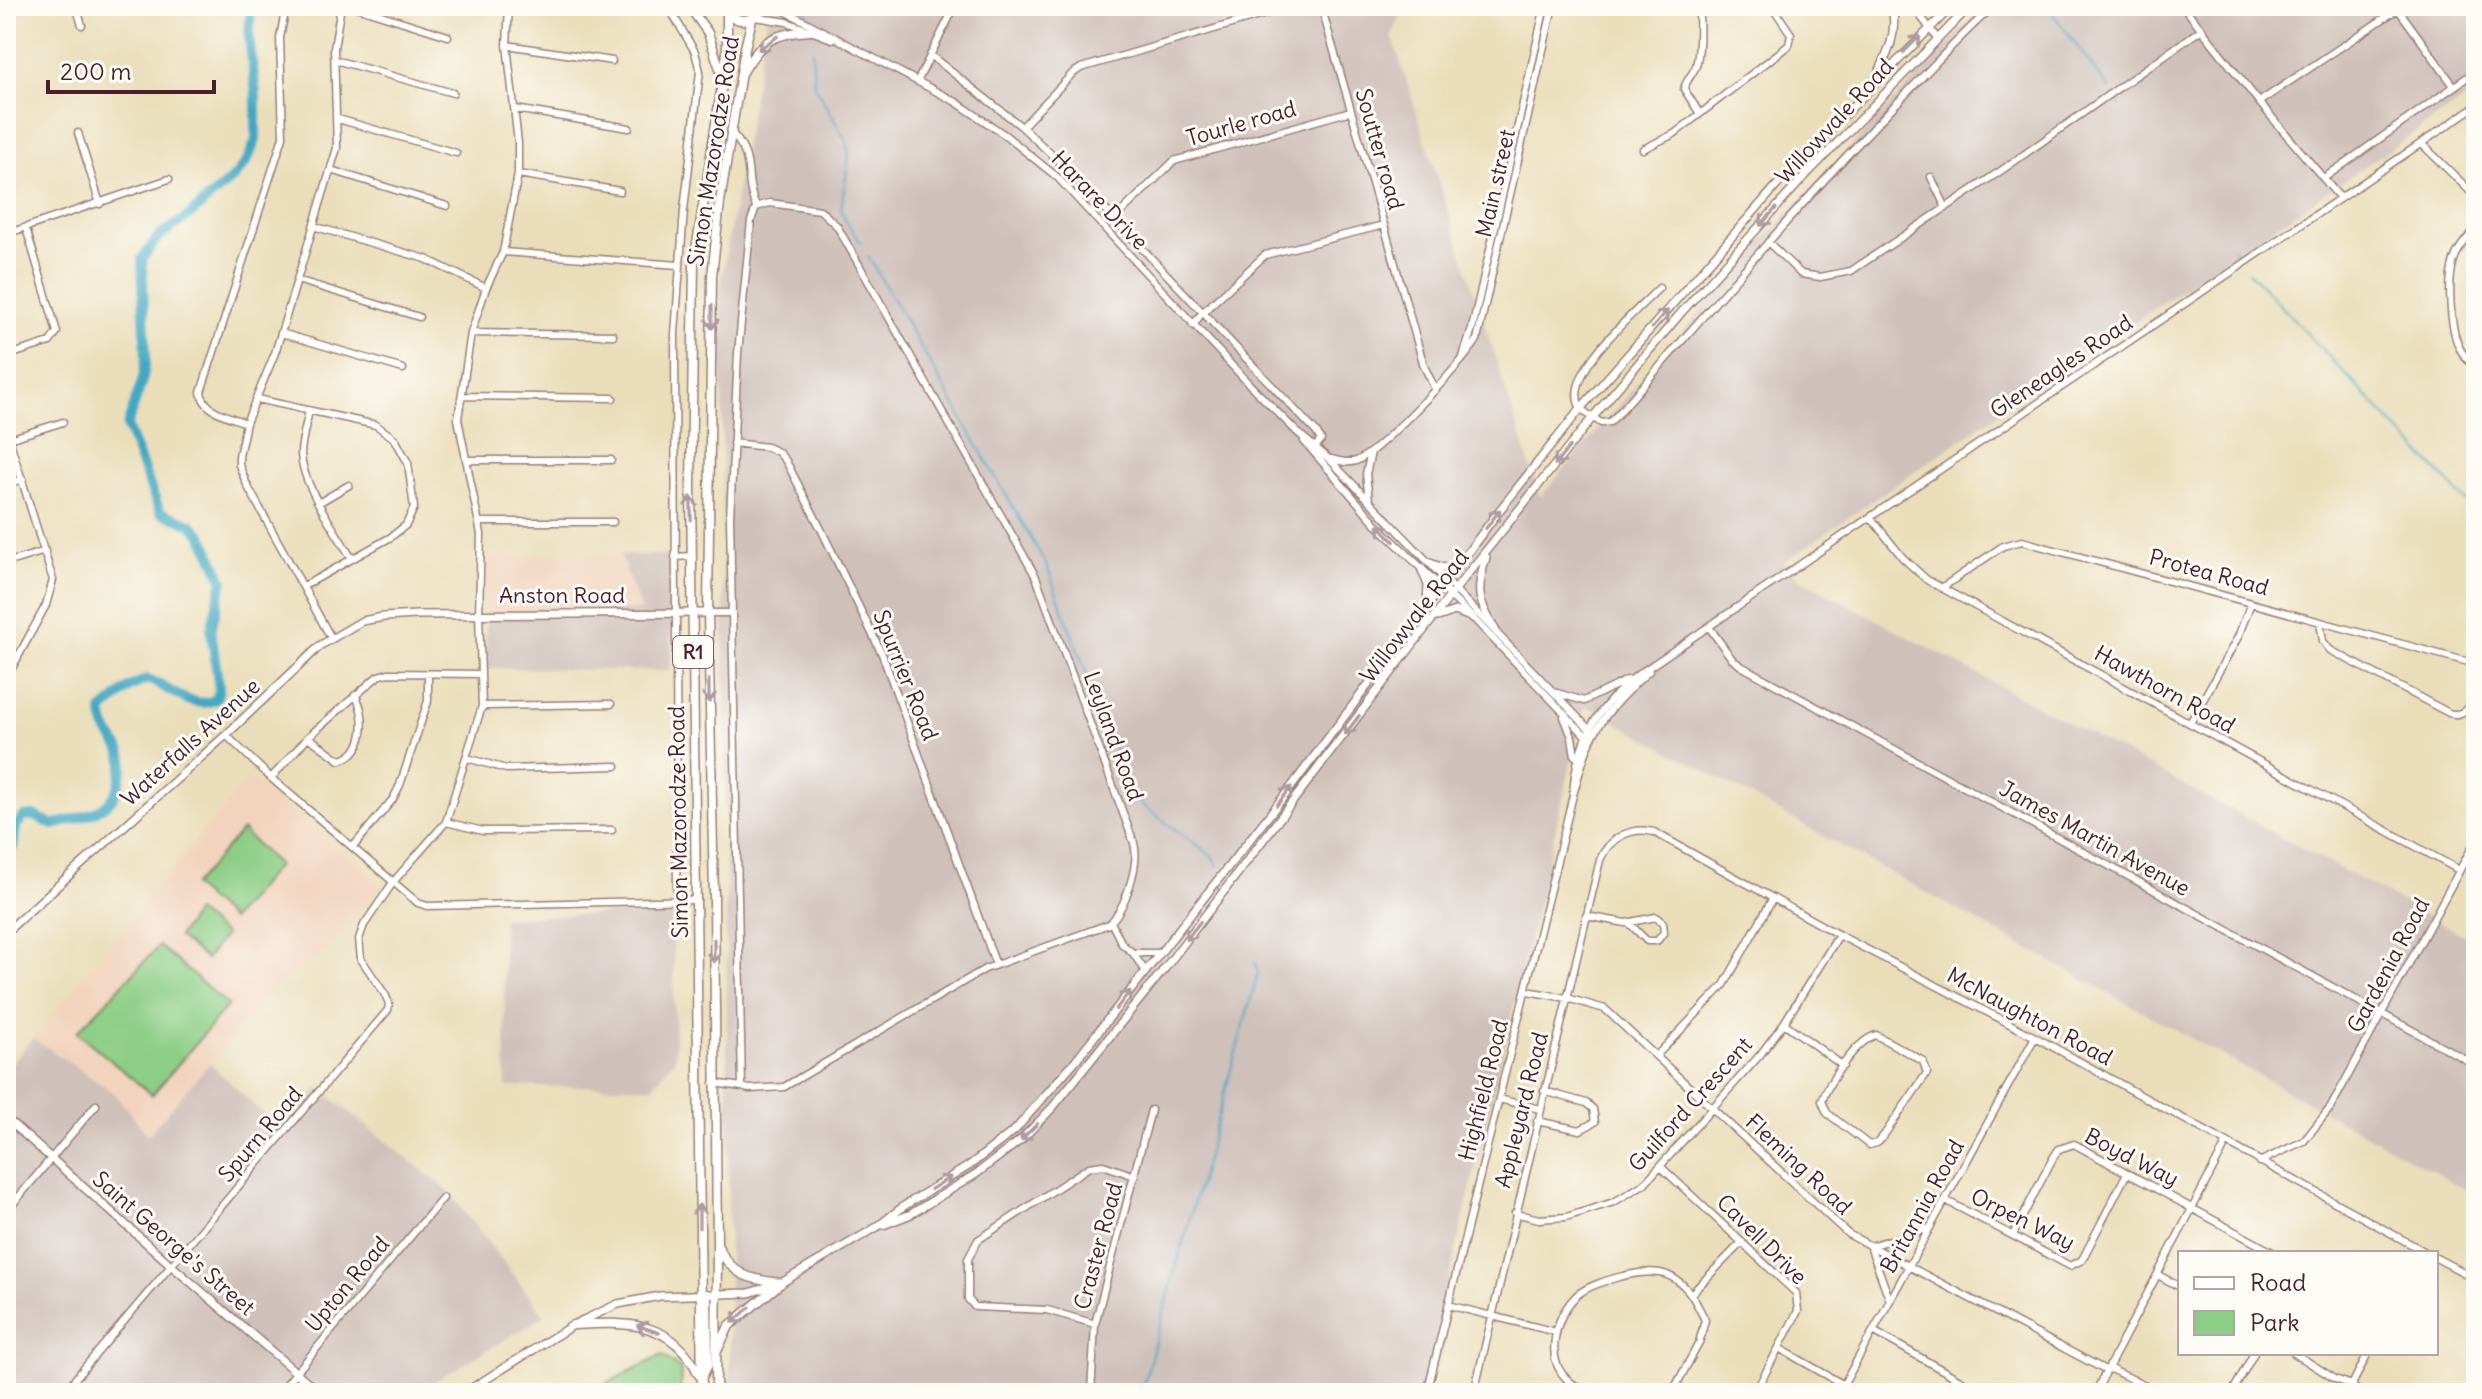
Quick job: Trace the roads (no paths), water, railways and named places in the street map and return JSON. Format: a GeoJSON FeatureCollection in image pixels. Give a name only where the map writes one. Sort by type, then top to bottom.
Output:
{"type":"FeatureCollection","features":[{"type":"Feature","properties":{"kind":"highway"},"geometry":{"type":"LineString","coordinates":[[689,6],[708,33],[723,80]]}},
{"type":"Feature","properties":{"kind":"highway","name":"Simon Mazorodze Road"},"geometry":{"type":"LineString","coordinates":[[716,1393],[707,1294],[717,1243],[708,613],[712,276],[740,78],[754,18],[763,6]]}},
{"type":"Feature","properties":{"kind":"highway","name":"Simon Mazorodze Road"},"geometry":{"type":"LineString","coordinates":[[702,1393],[707,1294],[692,613],[694,263],[727,53],[723,9]]}},
{"type":"Feature","properties":{"kind":"highway","name":"Simon Mazorodze Road"},"geometry":{"type":"LineString","coordinates":[[723,9],[739,20],[754,18]]}},
{"type":"Feature","properties":{"kind":"highway"},"geometry":{"type":"LineString","coordinates":[[740,78],[754,54],[773,37],[811,31]]}},
{"type":"Feature","properties":{"kind":"highway"},"geometry":{"type":"LineString","coordinates":[[717,1243],[726,1261],[738,1274],[781,1283]]}},
{"type":"Feature","properties":{"kind":"highway"},"geometry":{"type":"LineString","coordinates":[[715,1356],[729,1326],[781,1283]]}},
{"type":"Feature","properties":{"kind":"highway"},"geometry":{"type":"LineString","coordinates":[[573,1325],[619,1322],[660,1333],[686,1353],[701,1380]]}},
{"type":"Feature","properties":{"kind":"main road"},"geometry":{"type":"LineString","coordinates":[[1874,83],[1893,40],[1895,20],[1892,6]]}},
{"type":"Feature","properties":{"kind":"main road","name":"Willowvale Road"},"geometry":{"type":"LineString","coordinates":[[877,1227],[911,1214],[976,1174],[1037,1124],[1165,968],[1430,622],[1593,417],[1680,314],[1805,176],[1970,6]]}},
{"type":"Feature","properties":{"kind":"main road"},"geometry":{"type":"LineString","coordinates":[[1914,7],[1925,10],[1950,7]]}},
{"type":"Feature","properties":{"kind":"main road","name":"Willowvale Road"},"geometry":{"type":"LineString","coordinates":[[707,1294],[749,1293],[781,1283],[877,1227],[904,1206],[970,1165],[1015,1130],[1059,1082],[1292,786],[1581,408],[1794,166],[1950,7]]}},
{"type":"Feature","properties":{"kind":"main road"},"geometry":{"type":"LineString","coordinates":[[1487,551],[1478,591],[1497,633]]}},
{"type":"Feature","properties":{"kind":"main road"},"geometry":{"type":"LineString","coordinates":[[1430,563],[1443,568],[1461,562]]}},
{"type":"Feature","properties":{"kind":"main road"},"geometry":{"type":"LineString","coordinates":[[1421,568],[1429,590],[1426,607]]}},
{"type":"Feature","properties":{"kind":"main road"},"geometry":{"type":"LineString","coordinates":[[1430,622],[1445,612],[1455,611],[1473,618]]}},
{"type":"Feature","properties":{"kind":"main road","name":"Anston Road"},"geometry":{"type":"LineString","coordinates":[[416,615],[708,613]]}},
{"type":"Feature","properties":{"kind":"main road","name":"Waterfalls Avenue"},"geometry":{"type":"LineString","coordinates":[[6,932],[331,638],[373,618],[416,615]]}},
{"type":"Feature","properties":{"kind":"main road","name":"Saint George's Street"},"geometry":{"type":"LineString","coordinates":[[6,1118],[320,1393]]}},
{"type":"Feature","properties":{"kind":"main road"},"geometry":{"type":"LineString","coordinates":[[464,1393],[573,1325],[610,1307],[634,1300],[707,1294]]}},
{"type":"Feature","properties":{"kind":"street"},"geometry":{"type":"LineString","coordinates":[[76,6],[82,25]]}},
{"type":"Feature","properties":{"kind":"street"},"geometry":{"type":"LineString","coordinates":[[246,423],[209,408],[203,402],[201,392],[283,137],[280,38],[286,6]]}},
{"type":"Feature","properties":{"kind":"street"},"geometry":{"type":"LineString","coordinates":[[331,638],[242,475],[239,456],[246,423],[281,333],[339,138],[335,60],[341,6]]}},
{"type":"Feature","properties":{"kind":"street"},"geometry":{"type":"LineString","coordinates":[[353,6],[448,36]]}},
{"type":"Feature","properties":{"kind":"street"},"geometry":{"type":"LineString","coordinates":[[394,881],[446,822],[482,706],[479,522],[459,427],[471,333],[486,288],[503,252],[518,174],[515,109],[507,45],[509,6]]}},
{"type":"Feature","properties":{"kind":"street"},"geometry":{"type":"LineString","coordinates":[[668,6],[695,52],[700,71],[679,265],[675,334],[677,900]]}},
{"type":"Feature","properties":{"kind":"street","name":"Harare Drive"},"geometry":{"type":"LineString","coordinates":[[776,6],[956,102],[1005,135],[1057,177],[1297,432],[1379,527],[1421,568],[1444,584],[1497,633],[1554,692],[1589,734]]}},
{"type":"Feature","properties":{"kind":"street"},"geometry":{"type":"LineString","coordinates":[[918,80],[955,6]]}},
{"type":"Feature","properties":{"kind":"street"},"geometry":{"type":"LineString","coordinates":[[1022,127],[1081,68],[1293,6]]}},
{"type":"Feature","properties":{"kind":"street","name":"Soutter road"},"geometry":{"type":"LineString","coordinates":[[1193,325],[1265,255],[1384,225],[1321,6]]}},
{"type":"Feature","properties":{"kind":"street","name":"Main street"},"geometry":{"type":"LineString","coordinates":[[1461,363],[1472,329],[1545,6]]}},
{"type":"Feature","properties":{"kind":"street","name":"Main street"},"geometry":{"type":"LineString","coordinates":[[1371,452],[1461,363],[1480,331],[1553,6]]}},
{"type":"Feature","properties":{"kind":"street"},"geometry":{"type":"LineString","coordinates":[[1699,6],[1698,55],[1684,89],[1700,114]]}},
{"type":"Feature","properties":{"kind":"street"},"geometry":{"type":"LineString","coordinates":[[1643,149],[1666,140],[1789,45],[1791,34],[1772,6]]}},
{"type":"Feature","properties":{"kind":"street"},"geometry":{"type":"LineString","coordinates":[[1659,288],[1593,356],[1581,377],[1577,389],[1581,408],[1606,424],[1768,242],[1973,24],[1994,6]]}},
{"type":"Feature","properties":{"kind":"street"},"geometry":{"type":"LineString","coordinates":[[2183,6],[2340,198]]}},
{"type":"Feature","properties":{"kind":"street"},"geometry":{"type":"LineString","coordinates":[[1914,7],[1937,38]]}},
{"type":"Feature","properties":{"kind":"street"},"geometry":{"type":"LineString","coordinates":[[2259,102],[2397,8],[2454,86]]}},
{"type":"Feature","properties":{"kind":"street","name":"Harare Drive"},"geometry":{"type":"LineString","coordinates":[[754,18],[780,20],[839,41]]}},
{"type":"Feature","properties":{"kind":"street"},"geometry":{"type":"LineString","coordinates":[[1768,242],[1801,274],[1820,277],[1841,275],[1863,264],[1946,208],[2202,29]]}},
{"type":"Feature","properties":{"kind":"street"},"geometry":{"type":"LineString","coordinates":[[507,45],[612,61]]}},
{"type":"Feature","properties":{"kind":"street"},"geometry":{"type":"LineString","coordinates":[[930,55],[1022,127],[1065,167],[1316,432],[1321,440],[1316,446]]}},
{"type":"Feature","properties":{"kind":"street"},"geometry":{"type":"LineString","coordinates":[[335,60],[453,93]]}},
{"type":"Feature","properties":{"kind":"street"},"geometry":{"type":"LineString","coordinates":[[2324,178],[2476,71]]}},
{"type":"Feature","properties":{"kind":"street","name":"Gleneagles Road"},"geometry":{"type":"LineString","coordinates":[[1589,734],[1611,697],[1636,676],[2476,106]]}},
{"type":"Feature","properties":{"kind":"street"},"geometry":{"type":"LineString","coordinates":[[515,109],[629,128]]}},
{"type":"Feature","properties":{"kind":"street","name":"Tourle road"},"geometry":{"type":"LineString","coordinates":[[1114,219],[1174,161],[1351,111]]}},
{"type":"Feature","properties":{"kind":"street"},"geometry":{"type":"LineString","coordinates":[[338,119],[456,153]]}},
{"type":"Feature","properties":{"kind":"street"},"geometry":{"type":"LineString","coordinates":[[78,133],[100,204]]}},
{"type":"Feature","properties":{"kind":"street"},"geometry":{"type":"LineString","coordinates":[[732,133],[746,151],[749,189],[756,207],[746,261],[730,518],[742,1087]]}},
{"type":"Feature","properties":{"kind":"street"},"geometry":{"type":"LineString","coordinates":[[2421,143],[2476,197]]}},
{"type":"Feature","properties":{"kind":"street"},"geometry":{"type":"LineString","coordinates":[[331,170],[447,206]]}},
{"type":"Feature","properties":{"kind":"street"},"geometry":{"type":"LineString","coordinates":[[518,174],[620,191]]}},
{"type":"Feature","properties":{"kind":"street"},"geometry":{"type":"LineString","coordinates":[[1931,177],[1946,208]]}},
{"type":"Feature","properties":{"kind":"street"},"geometry":{"type":"LineString","coordinates":[[6,234],[169,179]]}},
{"type":"Feature","properties":{"kind":"street","name":"Leyland Road"},"geometry":{"type":"LineString","coordinates":[[756,207],[770,203],[811,208],[826,214],[837,226],[1031,568],[1136,850],[1135,868],[1117,915],[1111,922]]}},
{"type":"Feature","properties":{"kind":"street"},"geometry":{"type":"LineString","coordinates":[[1384,225],[1424,366],[1435,389]]}},
{"type":"Feature","properties":{"kind":"street"},"geometry":{"type":"LineString","coordinates":[[313,226],[426,259],[486,288]]}},
{"type":"Feature","properties":{"kind":"street"},"geometry":{"type":"LineString","coordinates":[[6,356],[50,342],[57,332],[26,228]]}},
{"type":"Feature","properties":{"kind":"street"},"geometry":{"type":"LineString","coordinates":[[2476,229],[2454,259],[2451,290],[2456,339],[2476,370]]}},
{"type":"Feature","properties":{"kind":"street"},"geometry":{"type":"LineString","coordinates":[[503,252],[679,265]]}},
{"type":"Feature","properties":{"kind":"street"},"geometry":{"type":"LineString","coordinates":[[297,280],[419,317]]}},
{"type":"Feature","properties":{"kind":"street"},"geometry":{"type":"LineString","coordinates":[[281,333],[403,369]]}},
{"type":"Feature","properties":{"kind":"street"},"geometry":{"type":"LineString","coordinates":[[471,333],[613,335]]}},
{"type":"Feature","properties":{"kind":"street"},"geometry":{"type":"LineString","coordinates":[[462,396],[613,398]]}},
{"type":"Feature","properties":{"kind":"street"},"geometry":{"type":"LineString","coordinates":[[257,399],[376,425],[395,439],[408,463],[414,496],[411,518],[400,531],[304,586]]}},
{"type":"Feature","properties":{"kind":"street"},"geometry":{"type":"LineString","coordinates":[[309,411],[301,457],[306,476],[352,559]]}},
{"type":"Feature","properties":{"kind":"street"},"geometry":{"type":"LineString","coordinates":[[9,439],[63,422]]}},
{"type":"Feature","properties":{"kind":"street"},"geometry":{"type":"LineString","coordinates":[[6,429],[53,576],[50,593],[6,679]]}},
{"type":"Feature","properties":{"kind":"street","name":"Harare Drive"},"geometry":{"type":"LineString","coordinates":[[1297,432],[1316,446],[1430,563],[1444,584]]}},
{"type":"Feature","properties":{"kind":"street","name":"Spurrier Road"},"geometry":{"type":"LineString","coordinates":[[733,443],[767,447],[778,452],[786,461],[820,527],[882,654],[996,965]]}},
{"type":"Feature","properties":{"kind":"street"},"geometry":{"type":"LineString","coordinates":[[1329,459],[1352,462],[1371,452]]}},
{"type":"Feature","properties":{"kind":"street"},"geometry":{"type":"LineString","coordinates":[[1370,502],[1366,474],[1371,452]]}},
{"type":"Feature","properties":{"kind":"street"},"geometry":{"type":"LineString","coordinates":[[466,460],[611,460]]}},
{"type":"Feature","properties":{"kind":"street"},"geometry":{"type":"LineString","coordinates":[[6,484],[23,479]]}},
{"type":"Feature","properties":{"kind":"street"},"geometry":{"type":"LineString","coordinates":[[320,502],[349,485]]}},
{"type":"Feature","properties":{"kind":"street","name":"Hawthorn Road"},"geometry":{"type":"LineString","coordinates":[[1871,518],[1913,569],[1943,587],[2459,870]]}},
{"type":"Feature","properties":{"kind":"street"},"geometry":{"type":"LineString","coordinates":[[479,522],[613,522]]}},
{"type":"Feature","properties":{"kind":"street","name":"Protea Road"},"geometry":{"type":"LineString","coordinates":[[1943,587],[2003,546],[2022,541],[2476,664]]}},
{"type":"Feature","properties":{"kind":"street"},"geometry":{"type":"LineString","coordinates":[[6,563],[45,551]]}},
{"type":"Feature","properties":{"kind":"street"},"geometry":{"type":"LineString","coordinates":[[675,557],[692,556]]}},
{"type":"Feature","properties":{"kind":"street","name":"Harare Drive"},"geometry":{"type":"LineString","coordinates":[[1453,593],[1560,709],[1589,734]]}},
{"type":"Feature","properties":{"kind":"street"},"geometry":{"type":"LineString","coordinates":[[2190,723],[2238,637],[2251,603]]}},
{"type":"Feature","properties":{"kind":"street"},"geometry":{"type":"LineString","coordinates":[[708,613],[731,613]]}},
{"type":"Feature","properties":{"kind":"street"},"geometry":{"type":"LineString","coordinates":[[2320,622],[2323,641],[2330,650],[2449,713],[2465,712],[2476,693]]}},
{"type":"Feature","properties":{"kind":"street","name":"James Martin Avenue"},"geometry":{"type":"LineString","coordinates":[[1709,627],[1732,659],[1741,666],[2476,1065]]}},
{"type":"Feature","properties":{"kind":"street","name":"Gleneagles Road"},"geometry":{"type":"LineString","coordinates":[[1589,734],[1665,656]]}},
{"type":"Feature","properties":{"kind":"street"},"geometry":{"type":"LineString","coordinates":[[271,778],[308,737],[378,676],[388,673],[481,674]]}},
{"type":"Feature","properties":{"kind":"street"},"geometry":{"type":"LineString","coordinates":[[353,847],[393,799],[400,785],[428,701],[428,675]]}},
{"type":"Feature","properties":{"kind":"street"},"geometry":{"type":"LineString","coordinates":[[1554,692],[1584,701],[1636,676]]}},
{"type":"Feature","properties":{"kind":"street"},"geometry":{"type":"LineString","coordinates":[[308,737],[340,760],[352,756],[359,745],[362,723],[360,703],[355,695]]}},
{"type":"Feature","properties":{"kind":"street"},"geometry":{"type":"LineString","coordinates":[[482,706],[611,704]]}},
{"type":"Feature","properties":{"kind":"street"},"geometry":{"type":"LineString","coordinates":[[1560,709],[1572,737],[1575,764]]}},
{"type":"Feature","properties":{"kind":"street","name":"Highfield Road"},"geometry":{"type":"LineString","coordinates":[[1573,795],[1575,764],[1589,734]]}},
{"type":"Feature","properties":{"kind":"street","name":"Highfield Road"},"geometry":{"type":"LineString","coordinates":[[1427,1393],[1589,734]]}},
{"type":"Feature","properties":{"kind":"street"},"geometry":{"type":"LineString","coordinates":[[226,735],[271,778],[418,903],[435,907],[697,900]]}},
{"type":"Feature","properties":{"kind":"street"},"geometry":{"type":"LineString","coordinates":[[467,758],[506,769],[616,766]]}},
{"type":"Feature","properties":{"kind":"street"},"geometry":{"type":"LineString","coordinates":[[446,822],[483,831],[612,830]]}},
{"type":"Feature","properties":{"kind":"street","name":"McNaughton Road"},"geometry":{"type":"LineString","coordinates":[[1614,840],[1638,829],[1654,832],[1839,935],[2035,1037],[2422,1251]]}},
{"type":"Feature","properties":{"kind":"street","name":"Appleyard Road"},"geometry":{"type":"LineString","coordinates":[[1474,1393],[1600,860],[1614,840]]}},
{"type":"Feature","properties":{"kind":"street","name":"Gardenia Road"},"geometry":{"type":"LineString","coordinates":[[2259,1162],[2304,1141],[2331,1107],[2476,840]]}},
{"type":"Feature","properties":{"kind":"street","name":"Spurn Road"},"geometry":{"type":"LineString","coordinates":[[63,1393],[388,1010],[386,996],[361,959],[359,939],[364,925],[394,881]]}},
{"type":"Feature","properties":{"kind":"street"},"geometry":{"type":"LineString","coordinates":[[1656,1056],[1724,985],[1773,898]]}},
{"type":"Feature","properties":{"kind":"street"},"geometry":{"type":"LineString","coordinates":[[1586,916],[1629,923],[1656,917],[1663,923],[1664,932],[1657,941],[1647,941],[1629,923]]}},
{"type":"Feature","properties":{"kind":"street"},"geometry":{"type":"LineString","coordinates":[[714,1083],[749,1089],[784,1087],[996,965],[1111,922],[1122,944],[1133,953],[1145,971]]}},
{"type":"Feature","properties":{"kind":"street","name":"Guilford Crescent"},"geometry":{"type":"LineString","coordinates":[[1515,1213],[1549,1219],[1566,1217],[1626,1196],[1644,1184],[1760,1055],[1784,1023],[1839,935]]}},
{"type":"Feature","properties":{"kind":"street"},"geometry":{"type":"LineString","coordinates":[[1133,953],[1160,953]]}},
{"type":"Feature","properties":{"kind":"street","name":"Fleming Road"},"geometry":{"type":"LineString","coordinates":[[1527,991],[1605,1009],[1848,1234],[2108,1369],[2154,1389]]}},
{"type":"Feature","properties":{"kind":"street"},"geometry":{"type":"LineString","coordinates":[[1784,1023],[1843,1066]]}},
{"type":"Feature","properties":{"kind":"street"},"geometry":{"type":"LineString","coordinates":[[1876,1035],[1923,1061],[1927,1073],[1884,1135],[1877,1143],[1869,1145],[1862,1143],[1823,1108],[1824,1095],[1843,1066],[1864,1040],[1876,1035]]}},
{"type":"Feature","properties":{"kind":"street","name":"Britannia Road"},"geometry":{"type":"LineString","coordinates":[[1839,1393],[2035,1037]]}},
{"type":"Feature","properties":{"kind":"street"},"geometry":{"type":"LineString","coordinates":[[1537,1121],[1580,1130],[1595,1122],[1593,1109],[1586,1103],[1544,1091]]}},
{"type":"Feature","properties":{"kind":"street"},"geometry":{"type":"LineString","coordinates":[[1499,1099],[1540,1109]]}},
{"type":"Feature","properties":{"kind":"street"},"geometry":{"type":"LineString","coordinates":[[6,1212],[96,1105]]}},
{"type":"Feature","properties":{"kind":"street","name":"Craster Road"},"geometry":{"type":"LineString","coordinates":[[1091,1393],[1095,1324],[1151,1110]]}},
{"type":"Feature","properties":{"kind":"street","name":"Boyd Way"},"geometry":{"type":"LineString","coordinates":[[2013,1235],[2053,1158],[2066,1145],[2074,1144],[2270,1251]]}},
{"type":"Feature","properties":{"kind":"street"},"geometry":{"type":"LineString","coordinates":[[2095,1393],[2226,1144]]}},
{"type":"Feature","properties":{"kind":"street"},"geometry":{"type":"LineString","coordinates":[[1095,1324],[1047,1310],[975,1307],[968,1299],[968,1259],[971,1248],[978,1240],[1089,1167],[1103,1165],[1135,1176]]}},
{"type":"Feature","properties":{"kind":"street","name":"Cavell Drive"},"geometry":{"type":"LineString","coordinates":[[1660,1166],[1796,1293],[1798,1311],[1755,1393]]}},
{"type":"Feature","properties":{"kind":"street","name":"Orpen Way"},"geometry":{"type":"LineString","coordinates":[[1947,1201],[2070,1266],[2082,1260],[2127,1173]]}},
{"type":"Feature","properties":{"kind":"street","name":"Upton Road"},"geometry":{"type":"LineString","coordinates":[[279,1393],[443,1198]]}},
{"type":"Feature","properties":{"kind":"street"},"geometry":{"type":"LineString","coordinates":[[1890,1301],[1870,1246],[1931,1227]]}},
{"type":"Feature","properties":{"kind":"street"},"geometry":{"type":"LineString","coordinates":[[1692,1293],[1742,1242]]}},
{"type":"Feature","properties":{"kind":"street"},"geometry":{"type":"LineString","coordinates":[[2438,1259],[2476,1279]]}},
{"type":"Feature","properties":{"kind":"street"},"geometry":{"type":"LineString","coordinates":[[1589,1393],[1571,1383],[1558,1367],[1556,1332],[1569,1305],[1579,1293],[1622,1276],[1645,1272],[1665,1273],[1692,1293],[1706,1325],[1672,1393]]}},
{"type":"Feature","properties":{"kind":"street"},"geometry":{"type":"LineString","coordinates":[[2158,1275],[2178,1286]]}},
{"type":"Feature","properties":{"kind":"street"},"geometry":{"type":"LineString","coordinates":[[1448,1305],[1556,1332]]}},
{"type":"Feature","properties":{"kind":"street"},"geometry":{"type":"LineString","coordinates":[[1875,1332],[1983,1393]]}},
{"type":"Feature","properties":{"kind":"street"},"geometry":{"type":"LineString","coordinates":[[1779,1348],[1844,1385]]}},
{"type":"Feature","properties":{"kind":"street"},"geometry":{"type":"LineString","coordinates":[[2232,1393],[2253,1355]]}},
{"type":"Feature","properties":{"kind":"street"},"geometry":{"type":"LineString","coordinates":[[2297,1355],[2335,1379],[2352,1385],[2360,1393]]}},
{"type":"Feature","properties":{"kind":"street"},"geometry":{"type":"LineString","coordinates":[[2352,1385],[2367,1355]]}},
{"type":"Feature","properties":{"kind":"waterway"},"geometry":{"type":"LineString","coordinates":[[6,852],[13,847],[16,826],[23,817],[35,816],[53,825],[95,812],[111,800],[117,791],[123,761],[120,749],[105,726],[102,711],[130,687],[147,679],[181,697],[198,702],[216,699],[219,689],[211,630],[223,580],[202,535],[191,524],[160,512],[127,426],[146,359],[142,259],[158,237],[191,214],[235,176],[247,161],[256,140],[256,94],[249,36],[251,6]]}},
{"type":"Feature","properties":{"kind":"waterway"},"geometry":{"type":"LineString","coordinates":[[806,6],[807,14]]}},
{"type":"Feature","properties":{"kind":"waterway"},"geometry":{"type":"LineString","coordinates":[[2047,6],[2110,90]]}},
{"type":"Feature","properties":{"kind":"waterway"},"geometry":{"type":"LineString","coordinates":[[812,49],[814,84],[846,140],[849,155],[841,209],[861,243]]}},
{"type":"Feature","properties":{"kind":"waterway"},"geometry":{"type":"LineString","coordinates":[[2117,100],[2120,105]]}},
{"type":"Feature","properties":{"kind":"waterway"},"geometry":{"type":"LineString","coordinates":[[2233,248],[2240,257]]}},
{"type":"Feature","properties":{"kind":"waterway"},"geometry":{"type":"LineString","coordinates":[[868,256],[1046,564],[1131,794],[1211,855],[1218,866]]}},
{"type":"Feature","properties":{"kind":"waterway"},"geometry":{"type":"LineString","coordinates":[[2249,272],[2476,512]]}},
{"type":"Feature","properties":{"kind":"waterway"},"geometry":{"type":"LineString","coordinates":[[1141,1393],[1258,973],[1255,962]]}}]}
